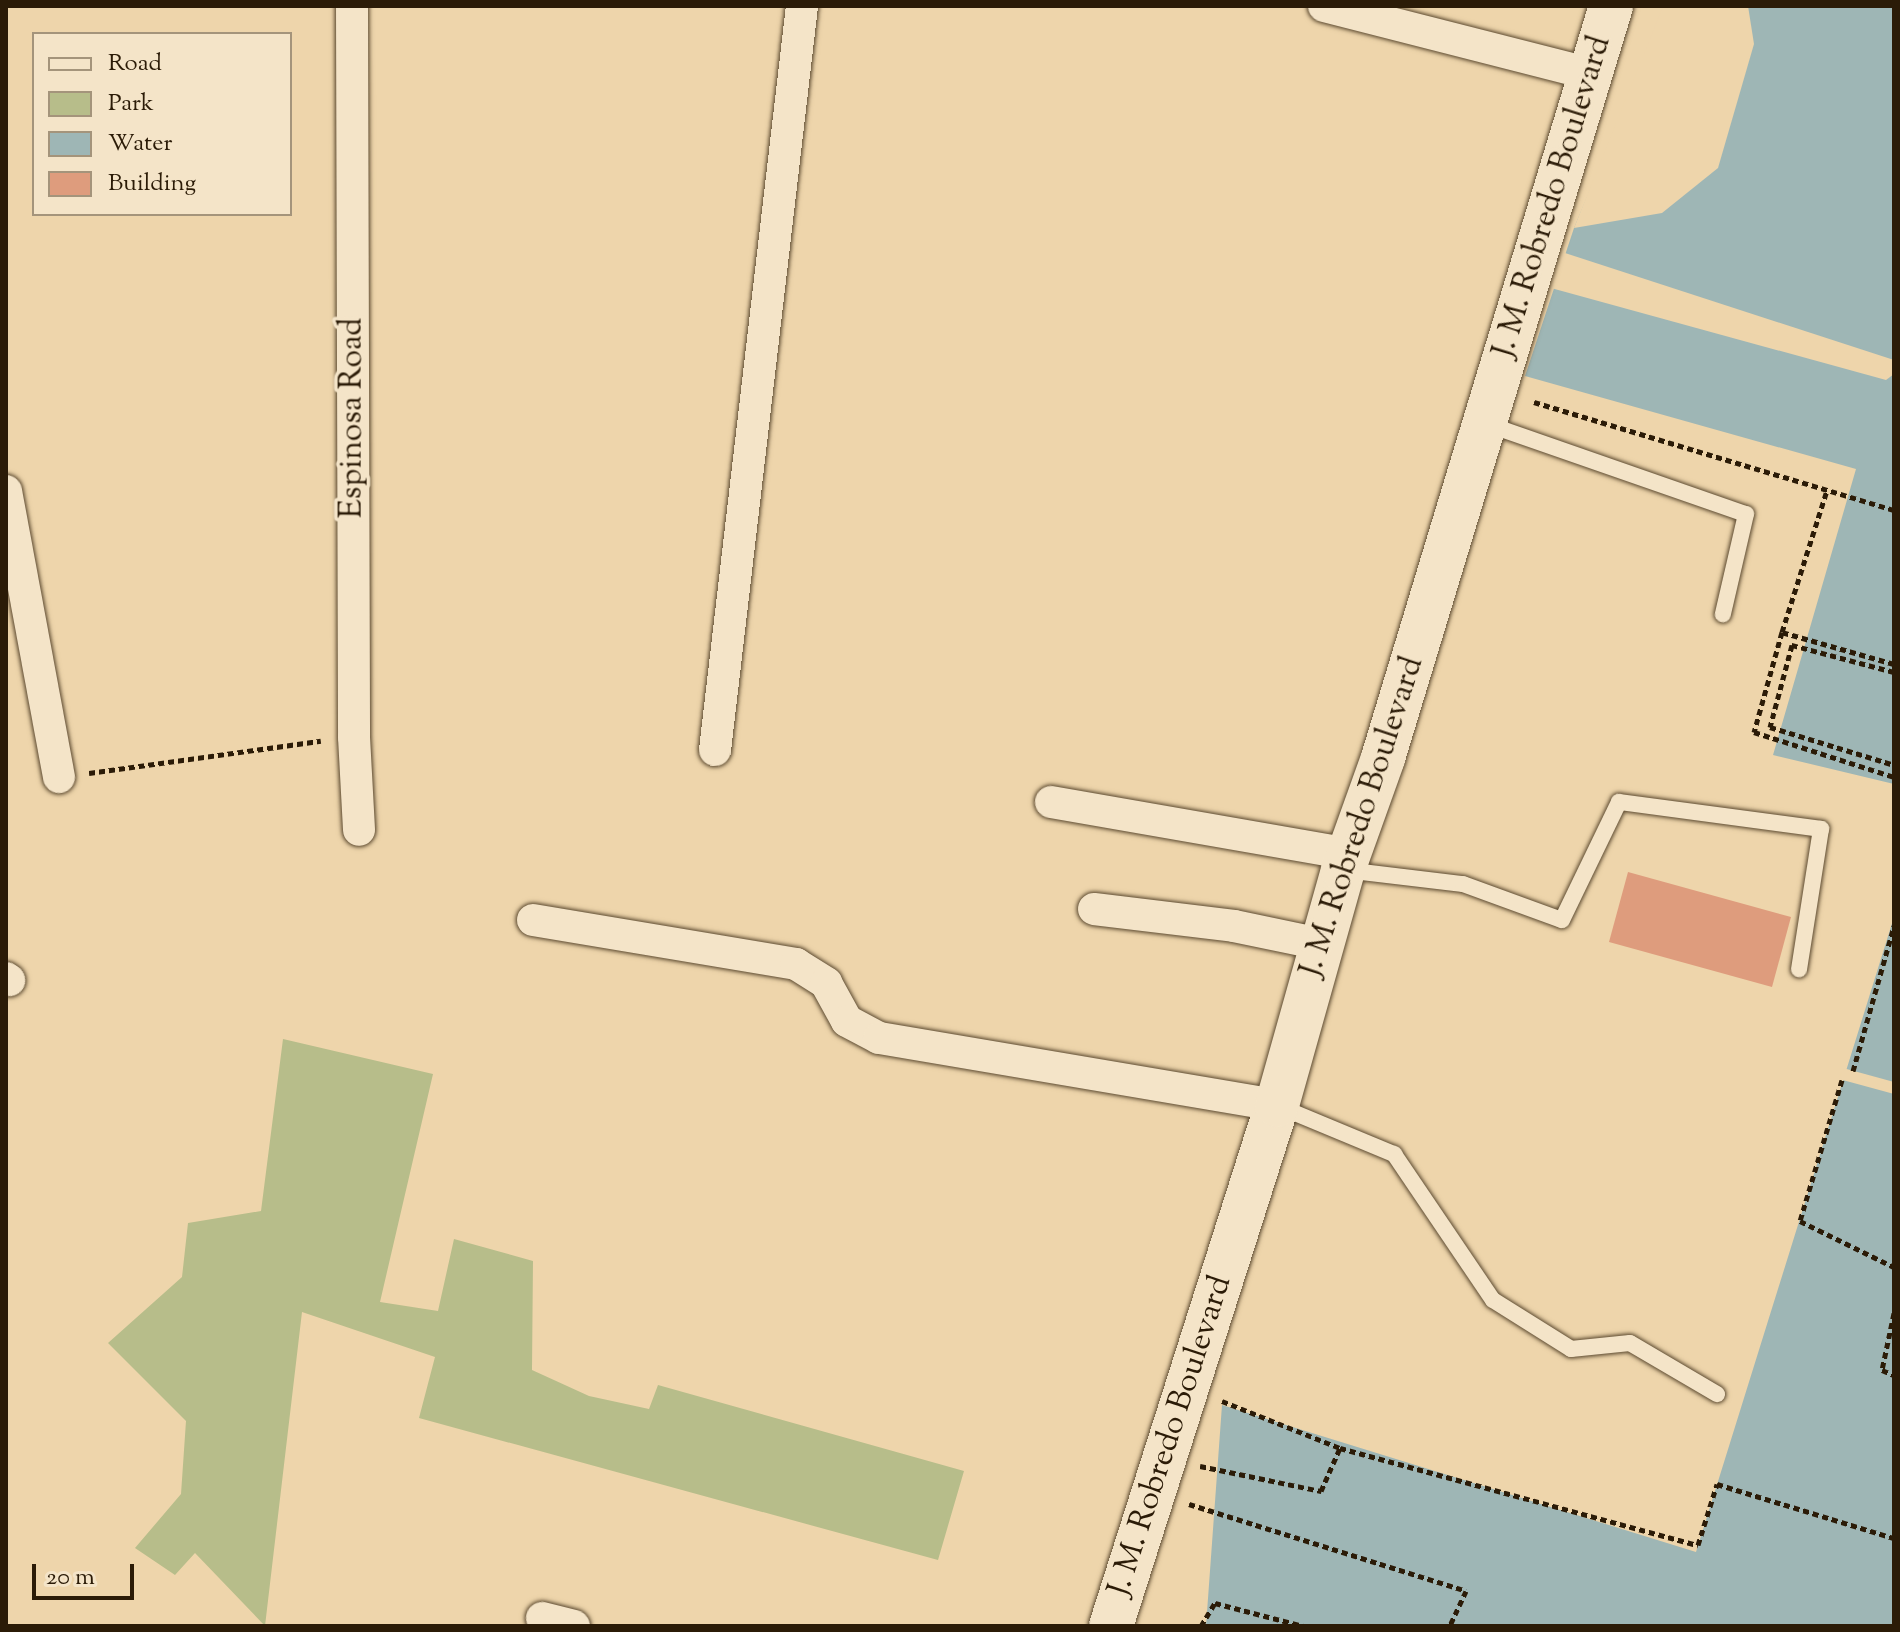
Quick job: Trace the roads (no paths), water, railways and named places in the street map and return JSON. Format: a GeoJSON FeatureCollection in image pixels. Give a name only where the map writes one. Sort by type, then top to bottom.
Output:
{"type":"FeatureCollection","features":[{"type":"Feature","properties":{"kind":"main road","name":"J. M. Robredo Boulevard"},"geometry":{"type":"LineString","coordinates":[[1111,1626],[1277,1105],[1321,944],[1485,424],[1611,6]]}},
{"type":"Feature","properties":{"kind":"street","name":"Espinosa Road"},"geometry":{"type":"LineString","coordinates":[[352,6],[354,737],[359,830]]}},
{"type":"Feature","properties":{"kind":"street"},"geometry":{"type":"LineString","coordinates":[[715,750],[802,6]]}},
{"type":"Feature","properties":{"kind":"street"},"geometry":{"type":"LineString","coordinates":[[1324,6],[1590,74]]}},
{"type":"Feature","properties":{"kind":"street"},"geometry":{"type":"LineString","coordinates":[[6,491],[59,777]]}},
{"type":"Feature","properties":{"kind":"street"},"geometry":{"type":"LineString","coordinates":[[1051,802],[1346,862]]}},
{"type":"Feature","properties":{"kind":"street"},"geometry":{"type":"LineString","coordinates":[[1094,909],[1234,926],[1321,944]]}},
{"type":"Feature","properties":{"kind":"street"},"geometry":{"type":"LineString","coordinates":[[533,920],[796,964],[826,983],[847,1021],[879,1038],[1277,1105]]}},
{"type":"Feature","properties":{"kind":"street"},"geometry":{"type":"LineString","coordinates":[[542,1618],[574,1626]]}},
{"type":"Feature","properties":{"kind":"lane"},"geometry":{"type":"LineString","coordinates":[[1485,424],[1746,514],[1723,614]]}},
{"type":"Feature","properties":{"kind":"lane"},"geometry":{"type":"LineString","coordinates":[[1346,862],[1463,884],[1562,920],[1619,802],[1821,829],[1799,969]]}},
{"type":"Feature","properties":{"kind":"lane"},"geometry":{"type":"LineString","coordinates":[[1277,1105],[1394,1154],[1493,1300],[1571,1349],[1630,1343],[1717,1394]]}},
{"type":"Feature","properties":{"kind":"water"},"geometry":{"type":"Polygon","coordinates":[[[1667,6],[1894,6],[1894,784],[1773,755],[1856,469],[1525,376],[1574,228],[1667,6]]]}},
{"type":"Feature","properties":{"kind":"water"},"geometry":{"type":"Polygon","coordinates":[[[1894,917],[1894,1626],[1206,1626],[1222,1405],[1696,1552],[1894,917]]]}}]}
